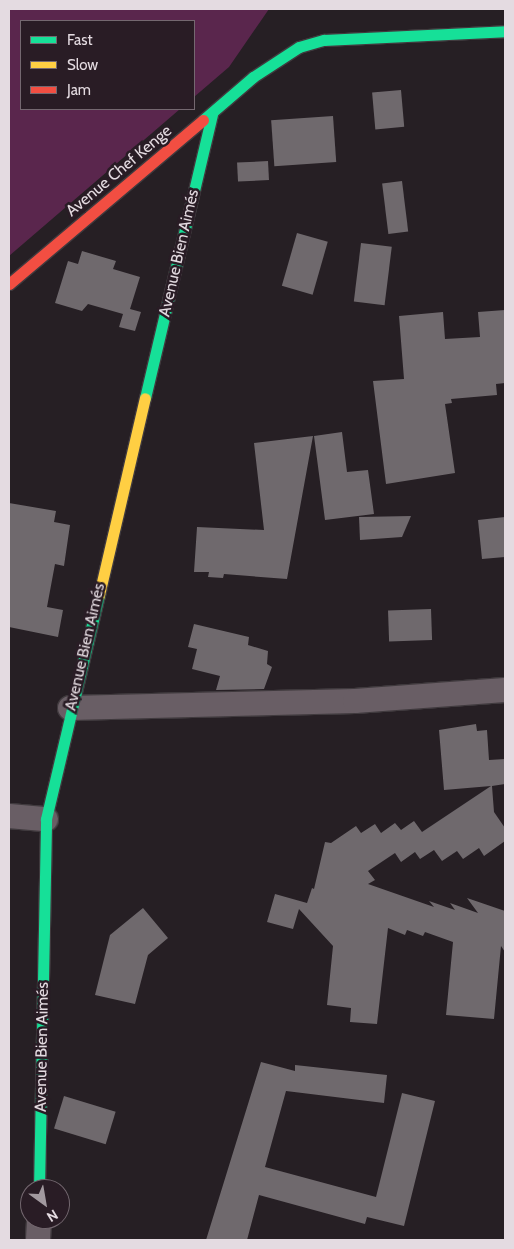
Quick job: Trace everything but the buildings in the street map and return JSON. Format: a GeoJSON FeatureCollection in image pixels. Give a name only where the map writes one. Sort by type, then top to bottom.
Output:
{"type":"FeatureCollection","features":[{"type":"Feature","properties":{"kind":"street","name":"Avenue Chef Kenge"},"geometry":{"type":"LineString","coordinates":[[9,284],[212,115],[253,76],[299,47],[324,40],[505,31]]}},
{"type":"Feature","properties":{"kind":"street","name":"Avenue Bien Aimés"},"geometry":{"type":"LineString","coordinates":[[39,1179],[46,819],[70,708],[212,115]]}},
{"type":"Feature","properties":{"kind":"street"},"geometry":{"type":"LineString","coordinates":[[70,708],[355,701],[505,690]]}},
{"type":"Feature","properties":{"kind":"street"},"geometry":{"type":"LineString","coordinates":[[9,816],[46,819]]}},
{"type":"Feature","properties":{"kind":"shaded area"},"geometry":{"type":"Polygon","coordinates":[[[9,9],[269,9],[229,67],[195,96],[195,20],[20,20],[20,110],[179,110],[9,256],[9,9]]]}},
{"type":"Feature","properties":{"kind":"traffic: fast"},"geometry":{"type":"LineString","coordinates":[[203,120],[253,77],[299,47],[324,40],[505,31]]}},
{"type":"Feature","properties":{"kind":"traffic: fast"},"geometry":{"type":"LineString","coordinates":[[145,398],[212,115]]}},
{"type":"Feature","properties":{"kind":"traffic: fast"},"geometry":{"type":"LineString","coordinates":[[39,1179],[46,819],[99,595]]}},
{"type":"Feature","properties":{"kind":"traffic: slow"},"geometry":{"type":"LineString","coordinates":[[99,595],[145,398]]}},
{"type":"Feature","properties":{"kind":"traffic: jam"},"geometry":{"type":"LineString","coordinates":[[9,284],[203,120]]}}]}
